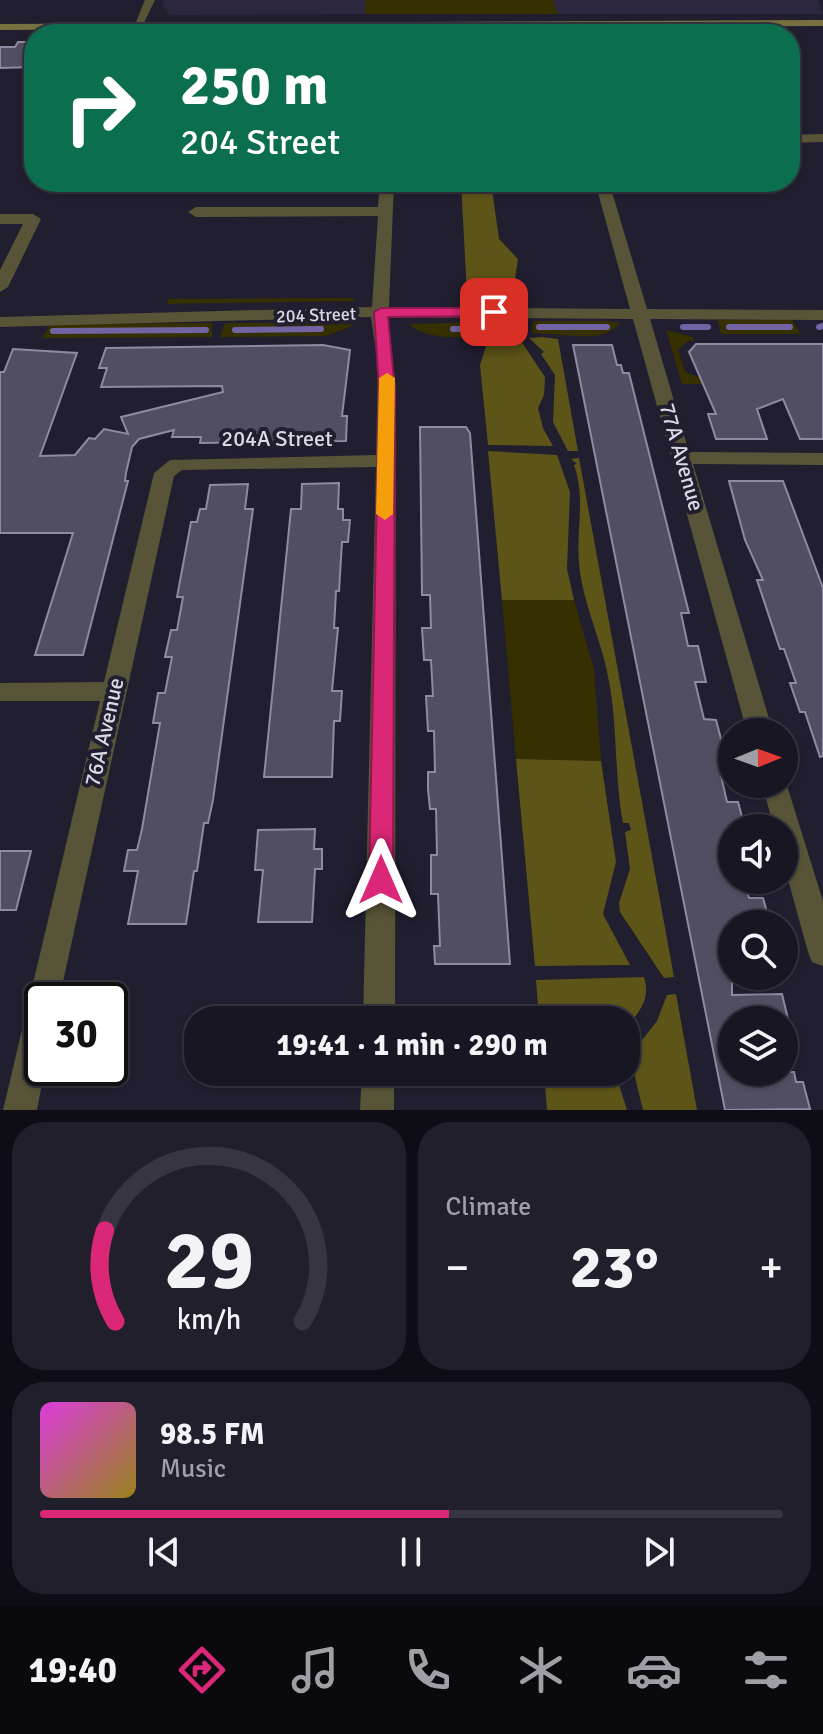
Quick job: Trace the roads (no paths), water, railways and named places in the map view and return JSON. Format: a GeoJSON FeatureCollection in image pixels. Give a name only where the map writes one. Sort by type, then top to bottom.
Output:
{"type":"FeatureCollection","features":[{"type":"Feature","properties":{"kind":"main road"},"geometry":{"type":"LineString","coordinates":[[480,24],[823,23]]}},
{"type":"Feature","properties":{"kind":"main road"},"geometry":{"type":"LineString","coordinates":[[0,27],[24,27]]}},
{"type":"Feature","properties":{"kind":"street"},"geometry":{"type":"LineString","coordinates":[[138,24],[150,0]]}},
{"type":"Feature","properties":{"kind":"street"},"geometry":{"type":"LineString","coordinates":[[800,139],[823,138]]}},
{"type":"Feature","properties":{"kind":"street"},"geometry":{"type":"LineString","coordinates":[[379,1006],[387,365],[379,331],[387,192]]}},
{"type":"Feature","properties":{"kind":"street","name":"77A Avenue"},"geometry":{"type":"LineString","coordinates":[[605,192],[756,718]]}},
{"type":"Feature","properties":{"kind":"street"},"geometry":{"type":"LineString","coordinates":[[196,212],[387,211]]}},
{"type":"Feature","properties":{"kind":"street"},"geometry":{"type":"LineString","coordinates":[[0,219],[33,219],[0,287]]}},
{"type":"Feature","properties":{"kind":"street","name":"204 Street"},"geometry":{"type":"LineString","coordinates":[[0,322],[381,312],[823,315]]}},
{"type":"Feature","properties":{"kind":"street"},"geometry":{"type":"LineString","coordinates":[[682,458],[823,459]]}},
{"type":"Feature","properties":{"kind":"street","name":"204A Street"},"geometry":{"type":"LineString","coordinates":[[169,467],[195,463],[385,461]]}},
{"type":"Feature","properties":{"kind":"street","name":"76A Avenue"},"geometry":{"type":"LineString","coordinates":[[48,982],[160,490],[169,467]]}},
{"type":"Feature","properties":{"kind":"street"},"geometry":{"type":"LineString","coordinates":[[0,692],[114,691]]}},
{"type":"Feature","properties":{"kind":"street"},"geometry":{"type":"LineString","coordinates":[[779,798],[823,952]]}},
{"type":"Feature","properties":{"kind":"street"},"geometry":{"type":"LineString","coordinates":[[20,1110],[25,1086]]}},
{"type":"Feature","properties":{"kind":"street"},"geometry":{"type":"LineString","coordinates":[[377,1110],[378,1086]]}},
{"type":"Feature","properties":{"kind":"waterway"},"geometry":{"type":"LineString","coordinates":[[819,327],[823,326]]}},
{"type":"Feature","properties":{"kind":"waterway"},"geometry":{"type":"LineString","coordinates":[[539,327],[607,327]]}},
{"type":"Feature","properties":{"kind":"waterway"},"geometry":{"type":"LineString","coordinates":[[683,327],[708,327]]}},
{"type":"Feature","properties":{"kind":"waterway"},"geometry":{"type":"LineString","coordinates":[[729,327],[790,327]]}},
{"type":"Feature","properties":{"kind":"waterway"},"geometry":{"type":"LineString","coordinates":[[453,329],[521,328]]}},
{"type":"Feature","properties":{"kind":"waterway"},"geometry":{"type":"LineString","coordinates":[[235,330],[321,329]]}},
{"type":"Feature","properties":{"kind":"waterway"},"geometry":{"type":"LineString","coordinates":[[53,331],[206,330]]}}]}
